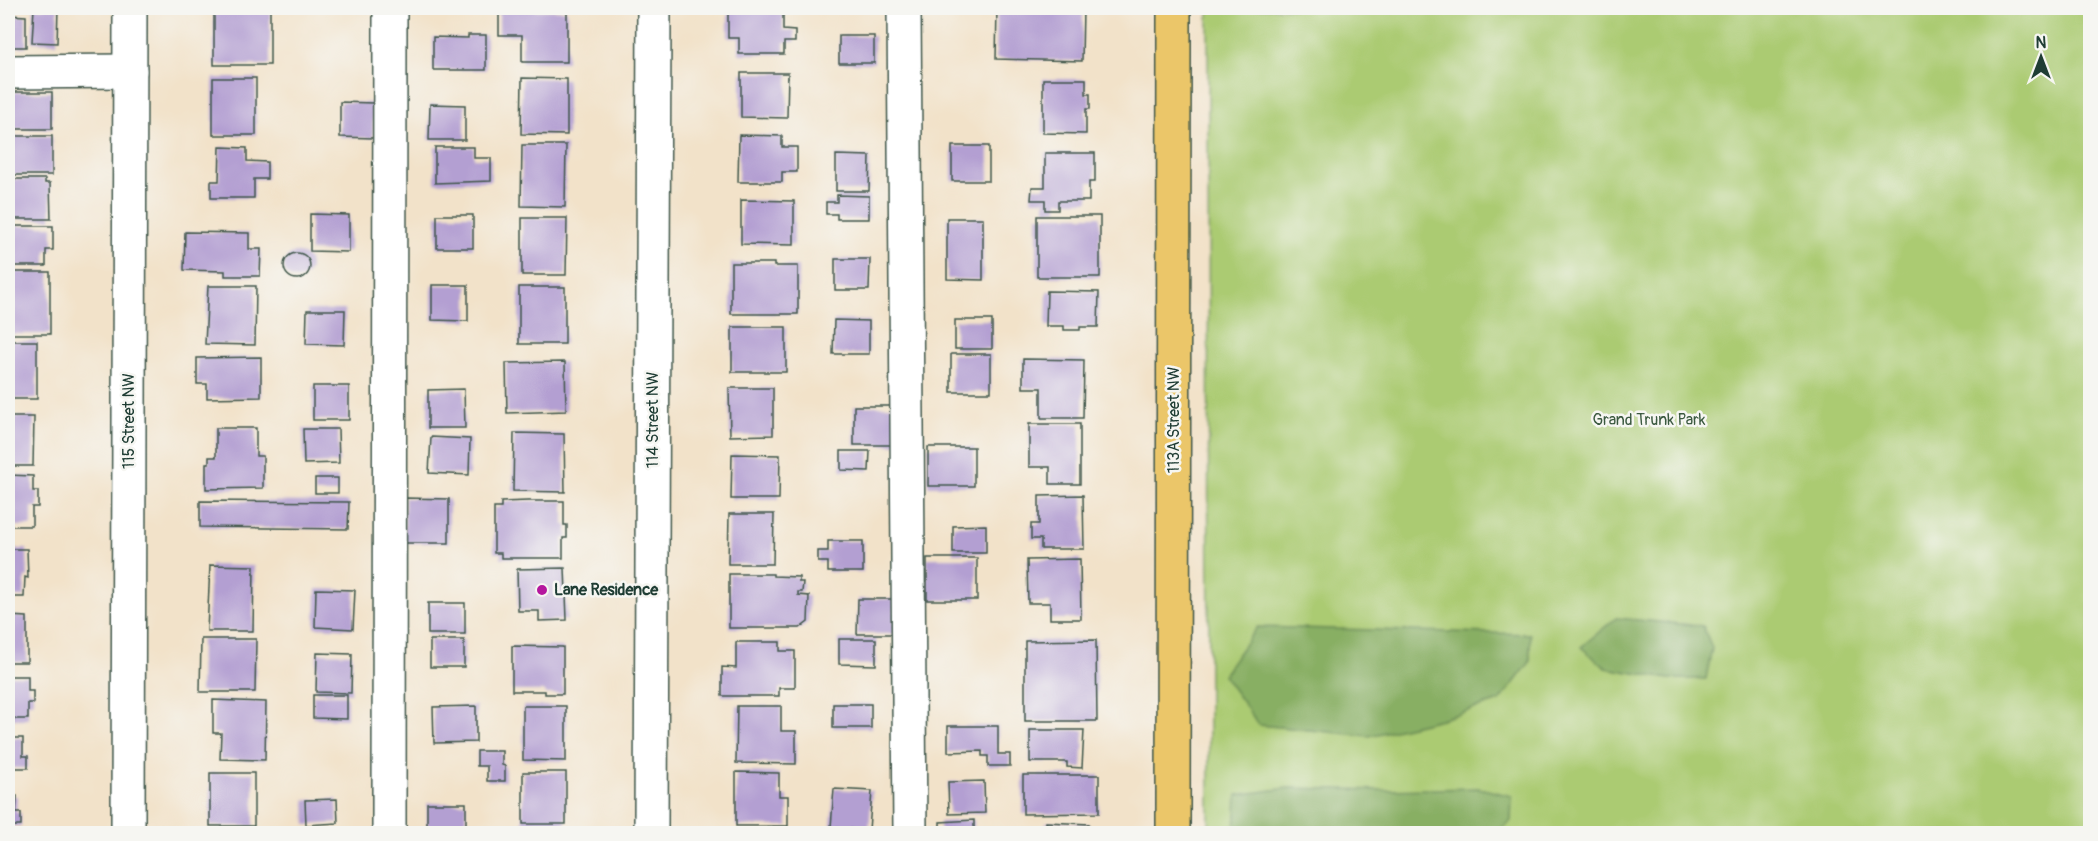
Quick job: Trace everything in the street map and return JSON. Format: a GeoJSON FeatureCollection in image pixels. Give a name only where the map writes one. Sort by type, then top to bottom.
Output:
{"type":"FeatureCollection","features":[{"type":"Feature","properties":{"kind":"main road","name":"113A Street NW"},"geometry":{"type":"LineString","coordinates":[[1173,834],[1174,8]]}},
{"type":"Feature","properties":{"kind":"street","name":"115 Street NW"},"geometry":{"type":"LineString","coordinates":[[128,834],[130,8]]}},
{"type":"Feature","properties":{"kind":"street"},"geometry":{"type":"LineString","coordinates":[[389,834],[390,8]]}},
{"type":"Feature","properties":{"kind":"street","name":"114 Street NW"},"geometry":{"type":"LineString","coordinates":[[651,834],[654,8]]}},
{"type":"Feature","properties":{"kind":"street"},"geometry":{"type":"LineString","coordinates":[[904,8],[910,834]]}},
{"type":"Feature","properties":{"kind":"street"},"geometry":{"type":"LineString","coordinates":[[8,72],[130,71]]}},
{"type":"Feature","properties":{"kind":"green space","name":"Grand Trunk Park"},"geometry":{"type":"Polygon","coordinates":[[[1208,8],[2090,8],[2090,833],[1209,833],[1208,8]]]}},
{"type":"Feature","properties":{"kind":"green space"},"geometry":{"type":"Polygon","coordinates":[[[1616,618],[1703,626],[1712,648],[1706,679],[1669,679],[1606,668],[1581,647],[1616,618]]]}},
{"type":"Feature","properties":{"kind":"green space"},"geometry":{"type":"Polygon","coordinates":[[[1257,627],[1530,634],[1530,662],[1500,701],[1441,719],[1369,736],[1259,725],[1223,675],[1257,627]]]}},
{"type":"Feature","properties":{"kind":"green space"},"geometry":{"type":"Polygon","coordinates":[[[1288,788],[1385,790],[1479,788],[1512,796],[1511,821],[1495,834],[1235,833],[1237,795],[1288,788]]]}},
{"type":"Feature","properties":{"kind":"building"},"geometry":{"type":"Polygon","coordinates":[[[34,8],[58,8],[57,43],[32,42],[34,8]]]}},
{"type":"Feature","properties":{"kind":"building"},"geometry":{"type":"Polygon","coordinates":[[[214,8],[270,8],[270,65],[214,65],[214,8]]]}},
{"type":"Feature","properties":{"kind":"building"},"geometry":{"type":"Polygon","coordinates":[[[728,8],[783,8],[783,30],[795,31],[795,42],[784,42],[784,54],[739,54],[739,38],[728,38],[728,8]]]}},
{"type":"Feature","properties":{"kind":"building"},"geometry":{"type":"Polygon","coordinates":[[[997,8],[1083,8],[1082,61],[996,59],[997,8]]]}},
{"type":"Feature","properties":{"kind":"building"},"geometry":{"type":"Polygon","coordinates":[[[499,10],[567,10],[567,62],[522,62],[522,35],[499,35],[499,10]]]}},
{"type":"Feature","properties":{"kind":"building"},"geometry":{"type":"Polygon","coordinates":[[[8,15],[26,16],[26,47],[8,47],[8,15]]]}},
{"type":"Feature","properties":{"kind":"building"},"geometry":{"type":"Polygon","coordinates":[[[468,35],[486,35],[486,70],[433,70],[433,37],[468,38],[468,35]]]}},
{"type":"Feature","properties":{"kind":"building"},"geometry":{"type":"Polygon","coordinates":[[[839,36],[874,36],[874,63],[839,63],[839,36]]]}},
{"type":"Feature","properties":{"kind":"building"},"geometry":{"type":"Polygon","coordinates":[[[741,73],[788,73],[787,118],[741,117],[741,73]]]}},
{"type":"Feature","properties":{"kind":"building"},"geometry":{"type":"Polygon","coordinates":[[[213,78],[256,78],[256,135],[213,135],[213,78]]]}},
{"type":"Feature","properties":{"kind":"building"},"geometry":{"type":"Polygon","coordinates":[[[522,78],[567,79],[567,135],[521,134],[522,78]]]}},
{"type":"Feature","properties":{"kind":"building"},"geometry":{"type":"Polygon","coordinates":[[[1043,79],[1086,79],[1086,94],[1090,94],[1090,109],[1086,109],[1086,134],[1043,133],[1043,79]]]}},
{"type":"Feature","properties":{"kind":"building"},"geometry":{"type":"Polygon","coordinates":[[[52,92],[52,129],[12,129],[12,117],[8,117],[8,93],[52,92]]]}},
{"type":"Feature","properties":{"kind":"building"},"geometry":{"type":"Polygon","coordinates":[[[340,102],[373,103],[373,138],[340,137],[340,102]]]}},
{"type":"Feature","properties":{"kind":"building"},"geometry":{"type":"Polygon","coordinates":[[[430,104],[465,105],[465,140],[429,140],[430,104]]]}},
{"type":"Feature","properties":{"kind":"building"},"geometry":{"type":"Polygon","coordinates":[[[739,135],[782,136],[782,147],[797,147],[797,172],[782,172],[782,182],[738,182],[739,135]]]}},
{"type":"Feature","properties":{"kind":"building"},"geometry":{"type":"Polygon","coordinates":[[[8,136],[52,136],[52,175],[8,175],[8,136]]]}},
{"type":"Feature","properties":{"kind":"building"},"geometry":{"type":"Polygon","coordinates":[[[522,145],[566,145],[565,207],[521,206],[522,145]]]}},
{"type":"Feature","properties":{"kind":"building"},"geometry":{"type":"Polygon","coordinates":[[[952,146],[989,146],[989,181],[952,181],[952,146]]]}},
{"type":"Feature","properties":{"kind":"building"},"geometry":{"type":"Polygon","coordinates":[[[220,147],[247,148],[247,161],[267,162],[267,179],[254,179],[254,198],[211,198],[211,181],[219,181],[220,147]]]}},
{"type":"Feature","properties":{"kind":"building"},"geometry":{"type":"Polygon","coordinates":[[[435,147],[474,147],[474,158],[491,158],[491,181],[435,183],[435,147]]]}},
{"type":"Feature","properties":{"kind":"building"},"geometry":{"type":"Polygon","coordinates":[[[1045,153],[1095,153],[1095,182],[1089,182],[1089,201],[1058,201],[1058,210],[1045,210],[1045,200],[1031,200],[1032,187],[1045,187],[1045,153]]]}},
{"type":"Feature","properties":{"kind":"building"},"geometry":{"type":"Polygon","coordinates":[[[836,155],[870,156],[869,191],[836,191],[836,155]]]}},
{"type":"Feature","properties":{"kind":"building"},"geometry":{"type":"Polygon","coordinates":[[[8,179],[45,179],[45,183],[50,183],[51,219],[8,219],[8,179]]]}},
{"type":"Feature","properties":{"kind":"building"},"geometry":{"type":"Polygon","coordinates":[[[837,195],[869,196],[869,219],[837,219],[837,214],[826,214],[826,202],[837,202],[837,195]]]}},
{"type":"Feature","properties":{"kind":"building"},"geometry":{"type":"Polygon","coordinates":[[[741,200],[794,201],[794,245],[741,244],[741,200]]]}},
{"type":"Feature","properties":{"kind":"building"},"geometry":{"type":"Polygon","coordinates":[[[310,214],[349,215],[349,252],[310,251],[310,214]]]}},
{"type":"Feature","properties":{"kind":"building"},"geometry":{"type":"Polygon","coordinates":[[[437,215],[473,215],[473,248],[437,248],[437,215]]]}},
{"type":"Feature","properties":{"kind":"building"},"geometry":{"type":"Polygon","coordinates":[[[1037,216],[1100,216],[1100,277],[1037,277],[1037,216]]]}},
{"type":"Feature","properties":{"kind":"building"},"geometry":{"type":"Polygon","coordinates":[[[522,218],[567,218],[566,275],[522,275],[522,218]]]}},
{"type":"Feature","properties":{"kind":"building"},"geometry":{"type":"Polygon","coordinates":[[[947,218],[983,218],[983,280],[947,279],[947,218]]]}},
{"type":"Feature","properties":{"kind":"building"},"geometry":{"type":"Polygon","coordinates":[[[8,226],[53,226],[53,250],[46,250],[46,266],[8,266],[8,226]]]}},
{"type":"Feature","properties":{"kind":"building"},"geometry":{"type":"Polygon","coordinates":[[[185,232],[249,233],[249,249],[261,249],[260,276],[225,276],[225,271],[184,270],[185,232]]]}},
{"type":"Feature","properties":{"kind":"building"},"geometry":{"type":"Polygon","coordinates":[[[297,253],[306,257],[310,266],[306,275],[297,279],[288,275],[284,266],[288,257],[297,253]]]}},
{"type":"Feature","properties":{"kind":"building"},"geometry":{"type":"Polygon","coordinates":[[[835,259],[870,259],[869,290],[835,290],[835,259]]]}},
{"type":"Feature","properties":{"kind":"building"},"geometry":{"type":"Polygon","coordinates":[[[731,263],[774,263],[774,266],[798,266],[798,314],[731,314],[731,263]]]}},
{"type":"Feature","properties":{"kind":"building"},"geometry":{"type":"Polygon","coordinates":[[[8,272],[50,272],[50,334],[8,334],[8,272]]]}},
{"type":"Feature","properties":{"kind":"building"},"geometry":{"type":"Polygon","coordinates":[[[432,285],[468,285],[468,321],[432,320],[432,285]]]}},
{"type":"Feature","properties":{"kind":"building"},"geometry":{"type":"Polygon","coordinates":[[[208,286],[256,286],[255,345],[205,344],[208,286]]]}},
{"type":"Feature","properties":{"kind":"building"},"geometry":{"type":"Polygon","coordinates":[[[519,287],[565,287],[565,344],[519,344],[519,287]]]}},
{"type":"Feature","properties":{"kind":"building"},"geometry":{"type":"Polygon","coordinates":[[[1047,291],[1099,292],[1098,327],[1064,330],[1064,326],[1046,326],[1047,291]]]}},
{"type":"Feature","properties":{"kind":"building"},"geometry":{"type":"Polygon","coordinates":[[[307,310],[345,310],[344,345],[306,344],[307,310]]]}},
{"type":"Feature","properties":{"kind":"building"},"geometry":{"type":"Polygon","coordinates":[[[834,320],[869,321],[869,354],[833,354],[834,320]]]}},
{"type":"Feature","properties":{"kind":"building"},"geometry":{"type":"Polygon","coordinates":[[[955,320],[992,320],[992,349],[955,349],[955,320]]]}},
{"type":"Feature","properties":{"kind":"building"},"geometry":{"type":"Polygon","coordinates":[[[732,327],[786,327],[786,372],[732,372],[732,327]]]}},
{"type":"Feature","properties":{"kind":"building"},"geometry":{"type":"Polygon","coordinates":[[[8,341],[37,341],[37,399],[8,399],[8,341]]]}},
{"type":"Feature","properties":{"kind":"building"},"geometry":{"type":"Polygon","coordinates":[[[951,354],[991,354],[991,392],[951,392],[951,354]]]}},
{"type":"Feature","properties":{"kind":"building"},"geometry":{"type":"Polygon","coordinates":[[[261,357],[261,397],[207,398],[207,384],[197,384],[197,358],[261,357]]]}},
{"type":"Feature","properties":{"kind":"building"},"geometry":{"type":"Polygon","coordinates":[[[1023,359],[1084,360],[1083,418],[1041,418],[1041,388],[1023,388],[1023,359]]]}},
{"type":"Feature","properties":{"kind":"building"},"geometry":{"type":"Polygon","coordinates":[[[565,362],[566,411],[507,413],[506,363],[565,362]]]}},
{"type":"Feature","properties":{"kind":"building"},"geometry":{"type":"Polygon","coordinates":[[[313,386],[349,386],[349,420],[313,420],[313,386]]]}},
{"type":"Feature","properties":{"kind":"building"},"geometry":{"type":"Polygon","coordinates":[[[729,388],[773,388],[773,435],[730,436],[729,388]]]}},
{"type":"Feature","properties":{"kind":"building"},"geometry":{"type":"Polygon","coordinates":[[[464,389],[465,428],[428,428],[428,390],[464,389]]]}},
{"type":"Feature","properties":{"kind":"building"},"geometry":{"type":"Polygon","coordinates":[[[854,406],[897,406],[897,445],[854,445],[854,406]]]}},
{"type":"Feature","properties":{"kind":"building"},"geometry":{"type":"Polygon","coordinates":[[[8,417],[34,417],[33,466],[8,466],[8,417]]]}},
{"type":"Feature","properties":{"kind":"building"},"geometry":{"type":"Polygon","coordinates":[[[1029,424],[1080,424],[1080,484],[1050,484],[1050,467],[1029,467],[1029,424]]]}},
{"type":"Feature","properties":{"kind":"building"},"geometry":{"type":"Polygon","coordinates":[[[216,428],[256,428],[256,456],[263,456],[263,488],[206,489],[206,463],[209,463],[209,457],[216,457],[216,428]]]}},
{"type":"Feature","properties":{"kind":"building"},"geometry":{"type":"Polygon","coordinates":[[[303,429],[338,429],[339,463],[304,464],[303,429]]]}},
{"type":"Feature","properties":{"kind":"building"},"geometry":{"type":"Polygon","coordinates":[[[514,433],[564,434],[565,492],[513,491],[514,433]]]}},
{"type":"Feature","properties":{"kind":"building"},"geometry":{"type":"Polygon","coordinates":[[[431,437],[470,439],[469,475],[429,473],[431,437]]]}},
{"type":"Feature","properties":{"kind":"building"},"geometry":{"type":"Polygon","coordinates":[[[928,447],[974,447],[974,486],[928,486],[928,447]]]}},
{"type":"Feature","properties":{"kind":"building"},"geometry":{"type":"Polygon","coordinates":[[[841,451],[870,451],[869,471],[841,470],[841,451]]]}},
{"type":"Feature","properties":{"kind":"building"},"geometry":{"type":"Polygon","coordinates":[[[732,454],[780,455],[779,499],[731,499],[732,454]]]}},
{"type":"Feature","properties":{"kind":"building"},"geometry":{"type":"Polygon","coordinates":[[[8,475],[33,476],[33,491],[38,491],[38,507],[32,507],[32,526],[8,526],[8,475]]]}},
{"type":"Feature","properties":{"kind":"building"},"geometry":{"type":"Polygon","coordinates":[[[315,478],[338,478],[338,493],[315,493],[315,478]]]}},
{"type":"Feature","properties":{"kind":"building"},"geometry":{"type":"Polygon","coordinates":[[[1083,495],[1084,549],[1041,549],[1041,539],[1031,539],[1031,524],[1039,524],[1039,496],[1083,495]]]}},
{"type":"Feature","properties":{"kind":"building"},"geometry":{"type":"Polygon","coordinates":[[[405,498],[449,499],[449,543],[404,543],[405,498]]]}},
{"type":"Feature","properties":{"kind":"building"},"geometry":{"type":"Polygon","coordinates":[[[200,501],[349,502],[348,529],[200,527],[200,501]]]}},
{"type":"Feature","properties":{"kind":"building"},"geometry":{"type":"Polygon","coordinates":[[[564,501],[564,525],[567,525],[567,538],[563,538],[563,558],[501,558],[501,553],[494,553],[494,508],[501,508],[501,502],[564,501]]]}},
{"type":"Feature","properties":{"kind":"building"},"geometry":{"type":"Polygon","coordinates":[[[729,514],[774,514],[773,564],[728,564],[729,514]]]}},
{"type":"Feature","properties":{"kind":"building"},"geometry":{"type":"Polygon","coordinates":[[[986,525],[986,553],[953,553],[953,526],[986,525]]]}},
{"type":"Feature","properties":{"kind":"building"},"geometry":{"type":"Polygon","coordinates":[[[828,541],[863,541],[863,572],[828,572],[828,562],[818,562],[818,551],[828,551],[828,541]]]}},
{"type":"Feature","properties":{"kind":"building"},"geometry":{"type":"Polygon","coordinates":[[[8,549],[27,549],[28,578],[25,577],[24,597],[8,597],[8,549]]]}},
{"type":"Feature","properties":{"kind":"building"},"geometry":{"type":"Polygon","coordinates":[[[927,558],[977,558],[977,600],[927,600],[927,558]]]}},
{"type":"Feature","properties":{"kind":"building"},"geometry":{"type":"Polygon","coordinates":[[[1080,559],[1081,619],[1050,619],[1050,603],[1028,603],[1027,560],[1080,559]]]}},
{"type":"Feature","properties":{"kind":"building"},"geometry":{"type":"Polygon","coordinates":[[[210,565],[254,566],[253,631],[207,631],[210,565]]]}},
{"type":"Feature","properties":{"kind":"building","name":"Lane Residence"},"geometry":{"type":"Polygon","coordinates":[[[565,568],[567,620],[539,621],[539,611],[518,611],[517,569],[565,568]]]}},
{"type":"Feature","properties":{"kind":"building"},"geometry":{"type":"Polygon","coordinates":[[[729,574],[773,574],[773,576],[799,577],[799,582],[803,582],[802,592],[798,592],[798,595],[809,596],[808,622],[800,628],[729,628],[729,574]]]}},
{"type":"Feature","properties":{"kind":"building"},"geometry":{"type":"Polygon","coordinates":[[[316,589],[355,590],[353,629],[315,627],[316,589]]]}},
{"type":"Feature","properties":{"kind":"building"},"geometry":{"type":"Polygon","coordinates":[[[858,599],[895,599],[895,634],[857,634],[858,599]]]}},
{"type":"Feature","properties":{"kind":"building"},"geometry":{"type":"Polygon","coordinates":[[[428,603],[465,603],[465,634],[428,634],[428,603]]]}},
{"type":"Feature","properties":{"kind":"building"},"geometry":{"type":"Polygon","coordinates":[[[8,616],[27,617],[27,662],[8,662],[8,616]]]}},
{"type":"Feature","properties":{"kind":"building"},"geometry":{"type":"Polygon","coordinates":[[[201,639],[256,639],[255,692],[200,692],[201,639]]]}},
{"type":"Feature","properties":{"kind":"building"},"geometry":{"type":"Polygon","coordinates":[[[839,639],[876,639],[876,665],[839,664],[839,639]]]}},
{"type":"Feature","properties":{"kind":"building"},"geometry":{"type":"Polygon","coordinates":[[[430,640],[464,640],[464,667],[430,667],[430,640]]]}},
{"type":"Feature","properties":{"kind":"building"},"geometry":{"type":"Polygon","coordinates":[[[1096,640],[1097,721],[1025,721],[1025,641],[1096,640]]]}},
{"type":"Feature","properties":{"kind":"building"},"geometry":{"type":"Polygon","coordinates":[[[736,642],[780,642],[780,651],[795,651],[795,688],[779,688],[779,696],[722,696],[722,667],[736,668],[736,642]]]}},
{"type":"Feature","properties":{"kind":"building"},"geometry":{"type":"Polygon","coordinates":[[[512,646],[563,647],[563,694],[545,694],[545,691],[512,691],[512,646]]]}},
{"type":"Feature","properties":{"kind":"building"},"geometry":{"type":"Polygon","coordinates":[[[317,653],[352,654],[351,693],[316,692],[317,653]]]}},
{"type":"Feature","properties":{"kind":"building"},"geometry":{"type":"Polygon","coordinates":[[[8,676],[28,676],[28,691],[33,691],[33,703],[28,703],[28,719],[8,719],[8,676]]]}},
{"type":"Feature","properties":{"kind":"building"},"geometry":{"type":"Polygon","coordinates":[[[313,695],[347,695],[347,719],[313,718],[313,695]]]}},
{"type":"Feature","properties":{"kind":"building"},"geometry":{"type":"Polygon","coordinates":[[[213,700],[266,702],[265,760],[220,759],[221,733],[213,733],[213,700]]]}},
{"type":"Feature","properties":{"kind":"building"},"geometry":{"type":"Polygon","coordinates":[[[833,704],[871,704],[871,728],[833,728],[833,704]]]}},
{"type":"Feature","properties":{"kind":"building"},"geometry":{"type":"Polygon","coordinates":[[[476,706],[476,742],[434,743],[433,707],[476,706]]]}},
{"type":"Feature","properties":{"kind":"building"},"geometry":{"type":"Polygon","coordinates":[[[523,706],[566,706],[566,761],[523,760],[523,706]]]}},
{"type":"Feature","properties":{"kind":"building"},"geometry":{"type":"Polygon","coordinates":[[[737,706],[781,706],[781,731],[796,731],[796,764],[736,763],[737,706]]]}},
{"type":"Feature","properties":{"kind":"building"},"geometry":{"type":"Polygon","coordinates":[[[948,726],[998,726],[998,754],[1010,754],[1010,766],[988,766],[988,756],[982,756],[982,751],[948,752],[948,726]]]}},
{"type":"Feature","properties":{"kind":"building"},"geometry":{"type":"Polygon","coordinates":[[[1030,730],[1084,730],[1082,768],[1067,767],[1067,762],[1030,762],[1030,730]]]}},
{"type":"Feature","properties":{"kind":"building"},"geometry":{"type":"Polygon","coordinates":[[[8,738],[23,738],[23,756],[28,756],[28,768],[8,768],[8,738]]]}},
{"type":"Feature","properties":{"kind":"building"},"geometry":{"type":"Polygon","coordinates":[[[477,751],[502,751],[505,781],[487,781],[487,766],[477,766],[477,751]]]}},
{"type":"Feature","properties":{"kind":"building"},"geometry":{"type":"Polygon","coordinates":[[[523,772],[566,772],[566,824],[523,824],[523,772]]]}},
{"type":"Feature","properties":{"kind":"building"},"geometry":{"type":"Polygon","coordinates":[[[736,772],[779,773],[779,796],[788,796],[788,826],[736,826],[736,772]]]}},
{"type":"Feature","properties":{"kind":"building"},"geometry":{"type":"Polygon","coordinates":[[[210,773],[254,773],[254,826],[210,826],[210,773]]]}},
{"type":"Feature","properties":{"kind":"building"},"geometry":{"type":"Polygon","coordinates":[[[1023,775],[1099,775],[1099,813],[1023,814],[1023,775]]]}},
{"type":"Feature","properties":{"kind":"building"},"geometry":{"type":"Polygon","coordinates":[[[984,781],[985,813],[949,814],[948,782],[984,781]]]}},
{"type":"Feature","properties":{"kind":"building"},"geometry":{"type":"Polygon","coordinates":[[[834,789],[872,791],[869,830],[831,827],[834,789]]]}},
{"type":"Feature","properties":{"kind":"building"},"geometry":{"type":"Polygon","coordinates":[[[8,796],[17,796],[16,813],[21,813],[21,826],[8,826],[8,796]]]}},
{"type":"Feature","properties":{"kind":"building"},"geometry":{"type":"Polygon","coordinates":[[[337,799],[338,823],[306,825],[305,800],[337,799]]]}},
{"type":"Feature","properties":{"kind":"building"},"geometry":{"type":"Polygon","coordinates":[[[427,803],[466,803],[466,830],[427,829],[427,803]]]}},
{"type":"Feature","properties":{"kind":"building"},"geometry":{"type":"Polygon","coordinates":[[[974,820],[974,834],[940,834],[940,822],[974,820]]]}},
{"type":"Feature","properties":{"kind":"building"},"geometry":{"type":"Polygon","coordinates":[[[1046,822],[1089,824],[1088,834],[1046,834],[1046,822]]]}},
{"type":"Feature","properties":{"kind":"place","name":"Lane Residence"},"geometry":{"type":"Point","coordinates":[542,590]}}]}
